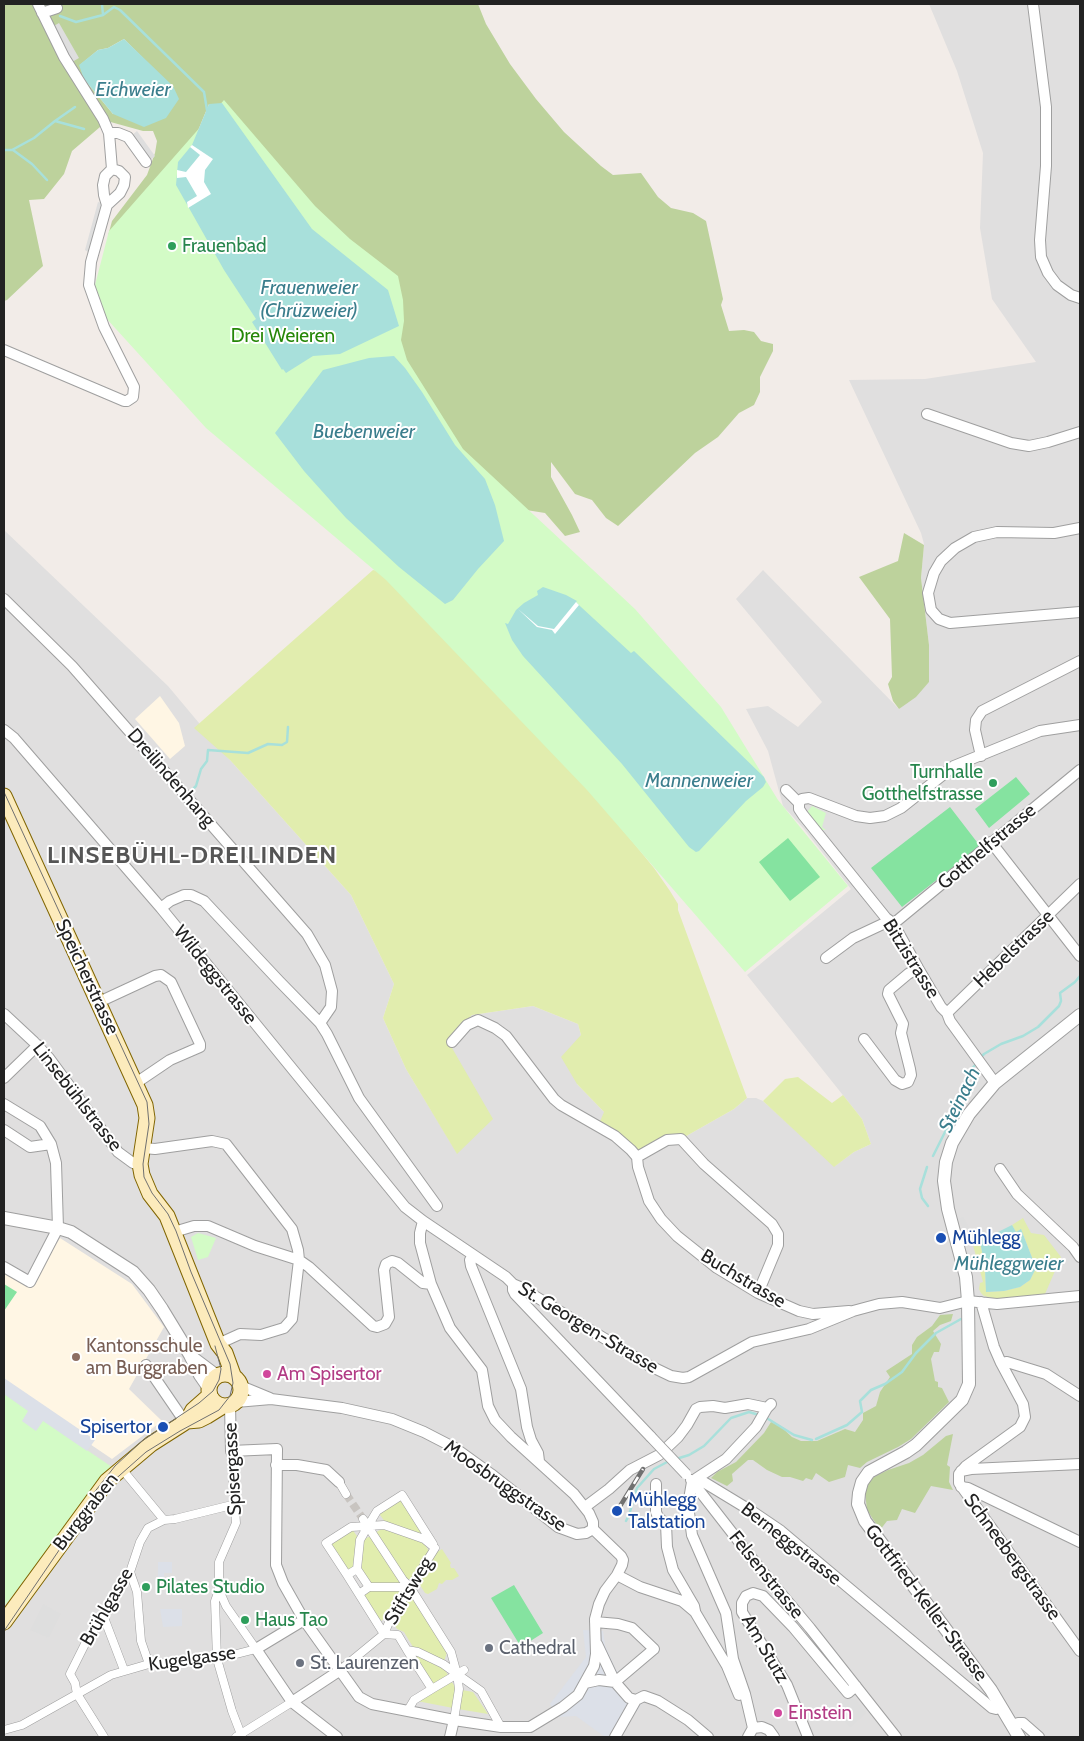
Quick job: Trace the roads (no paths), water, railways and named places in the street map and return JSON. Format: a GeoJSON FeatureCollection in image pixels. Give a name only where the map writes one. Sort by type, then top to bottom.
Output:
{"type":"FeatureCollection","features":[{"type":"Feature","properties":{"kind":"main road","name":"Speicherstrasse"},"geometry":{"type":"LineString","coordinates":[[4,796],[145,1105],[147,1118],[140,1164]]}},
{"type":"Feature","properties":{"kind":"main road","name":"Linsebühlstrasse"},"geometry":{"type":"LineString","coordinates":[[140,1164],[145,1186],[167,1216],[218,1344],[225,1353],[222,1382]]}},
{"type":"Feature","properties":{"kind":"main road"},"geometry":{"type":"LineString","coordinates":[[222,1382],[241,1394],[230,1404],[215,1402],[222,1382]]}},
{"type":"Feature","properties":{"kind":"main road","name":"Burggraben"},"geometry":{"type":"LineString","coordinates":[[186,1422],[193,1410],[222,1382]]}},
{"type":"Feature","properties":{"kind":"main road","name":"Burggraben"},"geometry":{"type":"LineString","coordinates":[[4,1622],[107,1481],[145,1448],[186,1422],[199,1420],[230,1404]]}},
{"type":"Feature","properties":{"kind":"street"},"geometry":{"type":"LineString","coordinates":[[1033,4],[1046,107],[1046,166],[1040,240],[1041,257],[1048,273],[1057,285],[1080,298]]}},
{"type":"Feature","properties":{"kind":"street"},"geometry":{"type":"LineString","coordinates":[[57,8],[40,9],[64,57],[103,119],[109,133],[112,169]]}},
{"type":"Feature","properties":{"kind":"street"},"geometry":{"type":"LineString","coordinates":[[109,133],[118,133],[128,137],[146,162]]}},
{"type":"Feature","properties":{"kind":"street"},"geometry":{"type":"LineString","coordinates":[[107,205],[104,195],[104,176],[112,169]]}},
{"type":"Feature","properties":{"kind":"street"},"geometry":{"type":"LineString","coordinates":[[4,350],[124,401],[128,401],[133,397],[134,387],[104,326],[89,285],[91,262],[107,205],[120,193],[124,185],[125,177],[119,171],[112,169]]}},
{"type":"Feature","properties":{"kind":"street"},"geometry":{"type":"LineString","coordinates":[[927,414],[1010,443],[1029,446],[1080,432]]}},
{"type":"Feature","properties":{"kind":"street"},"geometry":{"type":"LineString","coordinates":[[1080,528],[1054,533],[997,532],[974,537],[955,548],[941,561],[934,573],[928,593],[931,610],[939,619],[950,623],[1080,612]]}},
{"type":"Feature","properties":{"kind":"street","name":"Dreilindenhang"},"geometry":{"type":"LineString","coordinates":[[4,599],[72,666],[308,934],[325,965],[332,991],[330,1007],[320,1023]]}},
{"type":"Feature","properties":{"kind":"street"},"geometry":{"type":"LineString","coordinates":[[981,756],[975,730],[976,720],[982,711],[1080,661]]}},
{"type":"Feature","properties":{"kind":"street"},"geometry":{"type":"LineString","coordinates":[[799,803],[802,799],[808,798],[856,816],[870,818],[885,816],[901,808],[948,770],[1040,732],[1080,725]]}},
{"type":"Feature","properties":{"kind":"street","name":"Wildeggstrasse"},"geometry":{"type":"LineString","coordinates":[[4,730],[14,738],[160,908],[405,1207],[424,1221]]}},
{"type":"Feature","properties":{"kind":"street","name":"Gotthelfstrasse"},"geometry":{"type":"LineString","coordinates":[[893,923],[1080,770]]}},
{"type":"Feature","properties":{"kind":"street","name":"Bitzistrasse"},"geometry":{"type":"LineString","coordinates":[[786,790],[799,803],[799,808],[803,815],[886,918],[893,923],[950,1021],[996,1083]]}},
{"type":"Feature","properties":{"kind":"street"},"geometry":{"type":"LineString","coordinates":[[991,842],[1080,956]]}},
{"type":"Feature","properties":{"kind":"street","name":"Hebelstrasse"},"geometry":{"type":"LineString","coordinates":[[947,1013],[1080,884]]}},
{"type":"Feature","properties":{"kind":"street"},"geometry":{"type":"LineString","coordinates":[[160,908],[184,895],[192,895],[204,901],[320,1023],[359,1098],[437,1206]]}},
{"type":"Feature","properties":{"kind":"street"},"geometry":{"type":"LineString","coordinates":[[826,958],[853,938],[885,923],[893,923]]}},
{"type":"Feature","properties":{"kind":"street"},"geometry":{"type":"LineString","coordinates":[[864,1039],[895,1080],[902,1084],[908,1082],[911,1075],[901,1033],[903,1024],[888,994],[908,974],[918,968]]}},
{"type":"Feature","properties":{"kind":"street"},"geometry":{"type":"LineString","coordinates":[[98,1002],[161,975],[171,982],[200,1044],[200,1047],[170,1060],[136,1084]]}},
{"type":"Feature","properties":{"kind":"street","name":"Linsebühlstrasse"},"geometry":{"type":"LineString","coordinates":[[4,1014],[38,1045],[49,1058],[111,1144],[133,1163],[140,1164]]}},
{"type":"Feature","properties":{"kind":"street"},"geometry":{"type":"LineString","coordinates":[[1080,1015],[996,1083],[977,1104],[957,1132],[944,1172],[946,1198],[966,1277],[994,1347],[1023,1404],[1025,1417],[1024,1423],[961,1471],[958,1479],[962,1487],[968,1488],[1080,1542]]}},
{"type":"Feature","properties":{"kind":"street"},"geometry":{"type":"LineString","coordinates":[[452,1042],[467,1025],[475,1020],[482,1021],[494,1028],[506,1036],[554,1099],[615,1136],[637,1158],[667,1140],[681,1139],[716,1176],[772,1224],[778,1234],[778,1245],[758,1293]]}},
{"type":"Feature","properties":{"kind":"street"},"geometry":{"type":"LineString","coordinates":[[4,1078],[38,1045]]}},
{"type":"Feature","properties":{"kind":"street"},"geometry":{"type":"LineString","coordinates":[[4,1104],[40,1126],[51,1144],[56,1163],[58,1228],[30,1282],[4,1267]]}},
{"type":"Feature","properties":{"kind":"street"},"geometry":{"type":"LineString","coordinates":[[4,1130],[30,1147],[51,1144]]}},
{"type":"Feature","properties":{"kind":"street"},"geometry":{"type":"LineString","coordinates":[[143,1148],[155,1149],[212,1141],[226,1144],[288,1222],[294,1235],[299,1260],[294,1314],[288,1324],[261,1335],[240,1334],[218,1344]]}},
{"type":"Feature","properties":{"kind":"street","name":"Buchstrasse"},"geometry":{"type":"LineString","coordinates":[[637,1158],[638,1167],[649,1200],[668,1228],[717,1268],[758,1293],[785,1306],[807,1313],[853,1311]]}},
{"type":"Feature","properties":{"kind":"street"},"geometry":{"type":"LineString","coordinates":[[1000,1169],[1017,1194],[1073,1247],[1080,1257]]}},
{"type":"Feature","properties":{"kind":"street"},"geometry":{"type":"LineString","coordinates":[[4,1218],[58,1228],[78,1237],[139,1278],[162,1309],[190,1355],[222,1382]]}},
{"type":"Feature","properties":{"kind":"street"},"geometry":{"type":"LineString","coordinates":[[231,1451],[276,1449],[276,1565],[283,1583],[304,1620],[359,1697],[372,1704],[454,1720],[501,1727],[530,1727],[578,1695],[594,1666],[595,1622],[599,1604],[622,1565],[621,1556],[593,1529],[594,1522],[585,1507],[561,1481],[511,1437],[495,1420],[488,1406],[482,1370],[450,1328],[431,1284],[420,1243],[420,1233],[424,1221]]}},
{"type":"Feature","properties":{"kind":"street","name":"St. Georgen-Strasse"},"geometry":{"type":"LineString","coordinates":[[424,1221],[506,1277],[513,1284],[648,1365],[671,1376],[682,1378],[694,1375],[752,1342],[808,1329],[853,1311],[879,1304],[902,1302],[940,1308],[975,1302],[997,1304],[1080,1296]]}},
{"type":"Feature","properties":{"kind":"street"},"geometry":{"type":"LineString","coordinates":[[174,1232],[194,1226],[208,1226],[255,1246],[299,1260],[373,1326],[377,1327],[385,1324],[389,1316],[384,1270],[386,1264],[395,1261],[423,1282],[431,1284]]}},
{"type":"Feature","properties":{"kind":"street"},"geometry":{"type":"LineString","coordinates":[[473,1255],[470,1260],[472,1266],[521,1390],[527,1427],[538,1453],[539,1461]]}},
{"type":"Feature","properties":{"kind":"street","name":"Felsenstrasse"},"geometry":{"type":"LineString","coordinates":[[513,1284],[515,1294],[650,1438],[686,1474],[695,1480],[758,1566],[896,1737]]}},
{"type":"Feature","properties":{"kind":"street","name":"Gottfried-Keller-Strasse"},"geometry":{"type":"LineString","coordinates":[[975,1302],[967,1392],[956,1406],[916,1445],[869,1472],[860,1488],[858,1504],[869,1527],[1001,1706],[1019,1737]]}},
{"type":"Feature","properties":{"kind":"street"},"geometry":{"type":"LineString","coordinates":[[1001,1362],[1007,1362],[1046,1374],[1080,1396]]}},
{"type":"Feature","properties":{"kind":"street"},"geometry":{"type":"LineString","coordinates":[[146,1365],[186,1422]]}},
{"type":"Feature","properties":{"kind":"street","name":"Moosbruggstrasse"},"geometry":{"type":"LineString","coordinates":[[222,1382],[271,1399],[362,1411],[408,1425],[455,1448],[558,1527],[577,1534],[586,1533],[593,1529]]}},
{"type":"Feature","properties":{"kind":"street","name":"Moosbruggstrasse"},"geometry":{"type":"LineString","coordinates":[[230,1404],[271,1399]]}},
{"type":"Feature","properties":{"kind":"street","name":"Spisergasse"},"geometry":{"type":"LineString","coordinates":[[230,1404],[236,1523],[219,1562],[219,1590],[215,1601],[217,1659],[240,1736]]}},
{"type":"Feature","properties":{"kind":"street"},"geometry":{"type":"LineString","coordinates":[[585,1507],[630,1470],[659,1455],[687,1425],[696,1409],[713,1406],[725,1408],[748,1404],[765,1411],[726,1459],[695,1480],[688,1505],[692,1535],[726,1613],[733,1659],[745,1694],[751,1733],[762,1727],[769,1730],[774,1737]]}},
{"type":"Feature","properties":{"kind":"street"},"geometry":{"type":"LineString","coordinates":[[961,1471],[1080,1464]]}},
{"type":"Feature","properties":{"kind":"street"},"geometry":{"type":"LineString","coordinates":[[276,1465],[297,1465],[326,1470],[339,1482],[346,1494]]}},
{"type":"Feature","properties":{"kind":"street"},"geometry":{"type":"LineString","coordinates":[[126,1474],[164,1520]]}},
{"type":"Feature","properties":{"kind":"street","name":"Berneggstrasse"},"geometry":{"type":"LineString","coordinates":[[695,1480],[753,1512],[781,1531],[992,1708],[996,1709],[1001,1706]]}},
{"type":"Feature","properties":{"kind":"street"},"geometry":{"type":"LineString","coordinates":[[656,1484],[656,1512],[658,1517],[666,1524],[667,1547],[673,1570],[694,1606],[695,1612]]}},
{"type":"Feature","properties":{"kind":"street","name":"Schneebergstrasse"},"geometry":{"type":"LineString","coordinates":[[962,1487],[1080,1651]]}},
{"type":"Feature","properties":{"kind":"street"},"geometry":{"type":"LineString","coordinates":[[384,1634],[326,1543],[351,1527],[365,1522],[377,1511],[402,1495],[435,1548]]}},
{"type":"Feature","properties":{"kind":"street","name":"Brühlgasse"},"geometry":{"type":"LineString","coordinates":[[104,1737],[77,1694],[75,1683],[70,1674],[130,1572],[140,1542],[148,1528],[164,1520],[236,1504]]}},
{"type":"Feature","properties":{"kind":"street"},"geometry":{"type":"LineString","coordinates":[[365,1522],[384,1525],[424,1540],[435,1548]]}},
{"type":"Feature","properties":{"kind":"street"},"geometry":{"type":"LineString","coordinates":[[365,1522],[360,1540],[357,1569],[369,1587]]}},
{"type":"Feature","properties":{"kind":"street"},"geometry":{"type":"LineString","coordinates":[[365,1522],[403,1580],[410,1587],[451,1652],[460,1672],[459,1689],[450,1737]]}},
{"type":"Feature","properties":{"kind":"street","name":"Stiftsweg"},"geometry":{"type":"LineString","coordinates":[[384,1634],[390,1620],[435,1548]]}},
{"type":"Feature","properties":{"kind":"street"},"geometry":{"type":"LineString","coordinates":[[347,1575],[357,1569]]}},
{"type":"Feature","properties":{"kind":"street"},"geometry":{"type":"LineString","coordinates":[[130,1572],[137,1592],[142,1641],[149,1664]]}},
{"type":"Feature","properties":{"kind":"street"},"geometry":{"type":"LineString","coordinates":[[616,1575],[640,1587],[682,1601],[695,1612],[727,1666],[744,1706],[748,1708]]}},
{"type":"Feature","properties":{"kind":"street"},"geometry":{"type":"LineString","coordinates":[[359,1594],[369,1587],[410,1587]]}},
{"type":"Feature","properties":{"kind":"street"},"geometry":{"type":"LineString","coordinates":[[219,1590],[226,1606],[292,1702],[337,1737]]}},
{"type":"Feature","properties":{"kind":"street","name":"Am Stutz"},"geometry":{"type":"LineString","coordinates":[[808,1737],[787,1685],[742,1612],[742,1603],[746,1596],[753,1593],[764,1596],[793,1627],[848,1693],[856,1686]]}},
{"type":"Feature","properties":{"kind":"street"},"geometry":{"type":"LineString","coordinates":[[103,1615],[124,1670]]}},
{"type":"Feature","properties":{"kind":"street","name":"Kugelgasse"},"geometry":{"type":"LineString","coordinates":[[77,1694],[124,1670],[149,1664],[217,1659],[256,1649],[304,1620]]}},
{"type":"Feature","properties":{"kind":"street"},"geometry":{"type":"LineString","coordinates":[[585,1683],[599,1680],[615,1682],[654,1649],[632,1628],[618,1624],[595,1622]]}},
{"type":"Feature","properties":{"kind":"street"},"geometry":{"type":"LineString","coordinates":[[240,1736],[340,1671],[384,1634],[398,1635],[432,1689]]}},
{"type":"Feature","properties":{"kind":"street"},"geometry":{"type":"LineString","coordinates":[[595,1641],[615,1682],[629,1698],[636,1700]]}},
{"type":"Feature","properties":{"kind":"street"},"geometry":{"type":"LineString","coordinates":[[407,1650],[418,1652],[460,1672],[481,1691],[501,1727]]}},
{"type":"Feature","properties":{"kind":"street"},"geometry":{"type":"LineString","coordinates":[[408,1710],[414,1700],[460,1672]]}},
{"type":"Feature","properties":{"kind":"street"},"geometry":{"type":"LineString","coordinates":[[4,1730],[22,1725],[77,1694]]}},
{"type":"Feature","properties":{"kind":"street"},"geometry":{"type":"LineString","coordinates":[[615,1737],[636,1700],[644,1696],[688,1720],[708,1737]]}},
{"type":"Feature","properties":{"kind":"street"},"geometry":{"type":"LineString","coordinates":[[1012,1726],[1018,1723],[1023,1724],[1039,1737]]}},
{"type":"Feature","properties":{"kind":"street"},"geometry":{"type":"LineString","coordinates":[[525,1737],[530,1727]]}},
{"type":"Feature","properties":{"kind":"water","name":"Eichweier"},"geometry":{"type":"Polygon","coordinates":[[[124,39],[173,86],[179,99],[166,118],[144,127],[113,114],[84,79],[79,65],[98,50],[108,48],[124,39]]]}},
{"type":"Feature","properties":{"kind":"water","name":"Frauenweier (Chrüzweier)"},"geometry":{"type":"Polygon","coordinates":[[[222,103],[312,229],[388,290],[399,326],[340,354],[313,356],[286,373],[282,370],[252,322],[256,319],[224,270],[176,185],[178,162],[192,145],[209,104],[222,103]]]}},
{"type":"Feature","properties":{"kind":"water","name":"Buebenweier"},"geometry":{"type":"Polygon","coordinates":[[[394,356],[422,392],[455,445],[485,479],[495,505],[504,541],[453,600],[445,604],[399,567],[346,518],[304,471],[275,433],[323,370],[369,358],[394,356]]]}},
{"type":"Feature","properties":{"kind":"water","name":"Mannenweier"},"geometry":{"type":"Polygon","coordinates":[[[543,587],[577,601],[581,607],[631,653],[634,651],[764,777],[766,782],[763,787],[746,801],[699,851],[696,852],[689,847],[622,764],[523,656],[512,640],[505,623],[508,624],[516,610],[538,595],[537,591],[543,587]]]}},
{"type":"Feature","properties":{"kind":"water","name":"Mühleggweier"},"geometry":{"type":"Polygon","coordinates":[[[1012,1225],[1016,1232],[1021,1229],[1036,1268],[1030,1280],[1020,1287],[1004,1291],[986,1292],[985,1268],[980,1241],[1012,1225]]]}},
{"type":"Feature","properties":{"kind":"waterway"},"geometry":{"type":"LineString","coordinates":[[102,4],[103,15]]}},
{"type":"Feature","properties":{"kind":"waterway"},"geometry":{"type":"LineString","coordinates":[[60,16],[76,22],[103,15],[114,7],[120,10],[204,92],[207,110]]}},
{"type":"Feature","properties":{"kind":"waterway"},"geometry":{"type":"LineString","coordinates":[[4,150],[12,150],[34,138],[75,107]]}},
{"type":"Feature","properties":{"kind":"waterway"},"geometry":{"type":"LineString","coordinates":[[55,121],[84,129]]}},
{"type":"Feature","properties":{"kind":"waterway"},"geometry":{"type":"LineString","coordinates":[[13,150],[32,164],[47,180]]}},
{"type":"Feature","properties":{"kind":"waterway"},"geometry":{"type":"LineString","coordinates":[[192,790],[196,786],[201,769],[207,761],[208,750],[248,753],[268,744],[282,745],[287,742],[288,727]]}},
{"type":"Feature","properties":{"kind":"waterway","name":"Steinach"},"geometry":{"type":"LineString","coordinates":[[981,1057],[1001,1044],[1023,1036],[1038,1027],[1059,1006],[1061,1001],[1060,993],[1080,976]]}},
{"type":"Feature","properties":{"kind":"waterway","name":"Steinach"},"geometry":{"type":"LineString","coordinates":[[933,1156],[959,1104],[970,1071],[976,1064]]}},
{"type":"Feature","properties":{"kind":"waterway","name":"Steinach"},"geometry":{"type":"LineString","coordinates":[[927,1167],[920,1189],[922,1198],[928,1206]]}},
{"type":"Feature","properties":{"kind":"waterway","name":"Steinach"},"geometry":{"type":"LineString","coordinates":[[816,1439],[847,1425],[862,1412],[860,1401],[871,1390],[885,1384],[902,1372],[916,1353],[936,1333],[961,1319]]}},
{"type":"Feature","properties":{"kind":"waterway","name":"Steinach"},"geometry":{"type":"LineString","coordinates":[[676,1459],[689,1455],[704,1446],[731,1418],[749,1412],[759,1415]]}},
{"type":"Feature","properties":{"kind":"waterway","name":"Steinach"},"geometry":{"type":"LineString","coordinates":[[765,1417],[794,1435],[812,1440]]}},
{"type":"Feature","properties":{"kind":"waterway","name":"Steinach"},"geometry":{"type":"LineString","coordinates":[[626,1521],[637,1488],[654,1469],[669,1461]]}},
{"type":"Feature","properties":{"kind":"tunnel"},"geometry":{"type":"LineString","coordinates":[[346,1494],[363,1519]]}},
{"type":"Feature","properties":{"kind":"tram line"},"geometry":{"type":"LineString","coordinates":[[4,792],[147,1102],[149,1124],[143,1164],[144,1177],[152,1193],[168,1214],[176,1231],[191,1272],[230,1364],[233,1383],[230,1396],[219,1410],[146,1452],[111,1483],[89,1508],[4,1631]]}},
{"type":"Feature","properties":{"kind":"tram line"},"geometry":{"type":"LineString","coordinates":[[93,1494],[115,1466],[142,1441],[199,1403],[213,1391],[219,1380],[221,1369],[215,1346]]}},
{"type":"Feature","properties":{"kind":"railway"},"geometry":{"type":"LineString","coordinates":[[617,1511],[643,1469]]}},
{"type":"Feature","properties":{"kind":"place","name":"Frauenbad"},"geometry":{"type":"Point","coordinates":[172,246]}},
{"type":"Feature","properties":{"kind":"place","name":"Turnhalle Gotthelfstrasse"},"geometry":{"type":"Point","coordinates":[993,783]}},
{"type":"Feature","properties":{"kind":"place","name":"Mühlegg"},"geometry":{"type":"Point","coordinates":[941,1238]}},
{"type":"Feature","properties":{"kind":"place","name":"Kantonsschule am Burggraben"},"geometry":{"type":"Point","coordinates":[76,1357]}},
{"type":"Feature","properties":{"kind":"place","name":"Am Spisertor"},"geometry":{"type":"Point","coordinates":[267,1374]}},
{"type":"Feature","properties":{"kind":"place","name":"Spisertor"},"geometry":{"type":"Point","coordinates":[163,1427]}},
{"type":"Feature","properties":{"kind":"place","name":"Mühlegg Talstation"},"geometry":{"type":"Point","coordinates":[617,1511]}},
{"type":"Feature","properties":{"kind":"place","name":"Pilates Studio"},"geometry":{"type":"Point","coordinates":[146,1587]}},
{"type":"Feature","properties":{"kind":"place","name":"Haus Tao"},"geometry":{"type":"Point","coordinates":[245,1620]}},
{"type":"Feature","properties":{"kind":"place","name":"Cathedral"},"geometry":{"type":"Point","coordinates":[489,1648]}},
{"type":"Feature","properties":{"kind":"place","name":"St. Laurenzen"},"geometry":{"type":"Point","coordinates":[300,1663]}},
{"type":"Feature","properties":{"kind":"place","name":"Einstein"},"geometry":{"type":"Point","coordinates":[778,1713]}},
{"type":"Feature","properties":{"kind":"district","name":"LINSEBÜHL-DREILINDEN"},"geometry":{"type":"Point","coordinates":[192,856]}},
{"type":"Feature","properties":{"kind":"park label","name":"Drei Weieren"},"geometry":{"type":"Point","coordinates":[283,336]}}]}
